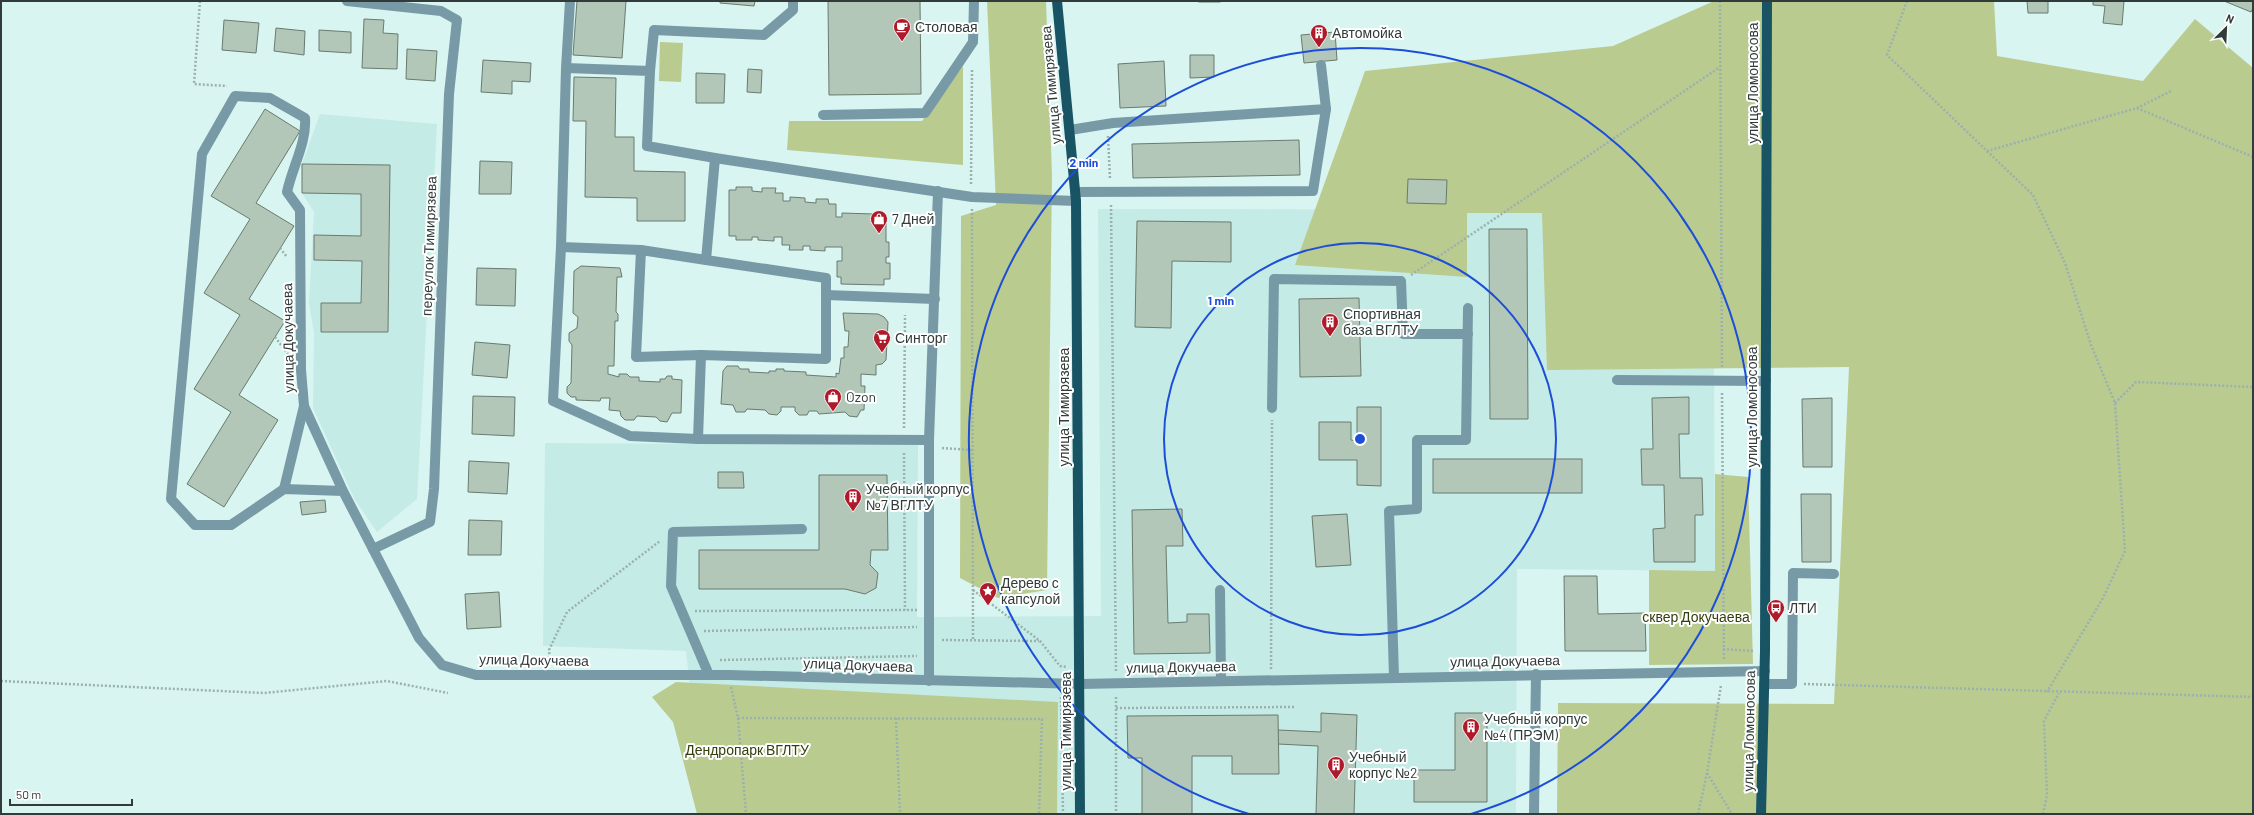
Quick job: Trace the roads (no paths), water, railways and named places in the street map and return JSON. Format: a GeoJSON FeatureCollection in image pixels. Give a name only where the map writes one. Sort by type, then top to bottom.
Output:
{"type":"FeatureCollection","features":[{"type":"Feature","properties":{"kind":"main road","name":"улица Тимирязева"},"geometry":{"type":"LineString","coordinates":[[1057,1],[1076,197],[1080,814]]}},
{"type":"Feature","properties":{"kind":"main road","name":"улица Ломоносова"},"geometry":{"type":"LineString","coordinates":[[1761,814],[1765,671],[1767,1]]}},
{"type":"Feature","properties":{"kind":"street","name":"переулок Тимирязева"},"geometry":{"type":"LineString","coordinates":[[347,1],[441,11],[457,20],[449,94],[434,489],[430,522],[373,549]]}},
{"type":"Feature","properties":{"kind":"street"},"geometry":{"type":"LineString","coordinates":[[570,1],[566,68],[561,247],[553,401],[630,436],[698,439],[904,440],[929,444]]}},
{"type":"Feature","properties":{"kind":"street"},"geometry":{"type":"LineString","coordinates":[[793,1],[793,10],[764,35],[654,30],[650,71],[647,146],[715,158],[972,197],[1076,197],[1110,192],[1313,191],[1326,109],[1321,66]]}},
{"type":"Feature","properties":{"kind":"street"},"geometry":{"type":"LineString","coordinates":[[823,115],[925,113],[972,42],[974,1]]}},
{"type":"Feature","properties":{"kind":"street"},"geometry":{"type":"LineString","coordinates":[[566,68],[650,71]]}},
{"type":"Feature","properties":{"kind":"street","name":"улица Докучаева"},"geometry":{"type":"LineString","coordinates":[[284,489],[231,525],[195,525],[171,500],[202,154],[235,96],[270,98],[305,118],[306,131],[291,171],[287,192],[300,210],[301,370],[304,406],[343,490],[419,638],[442,665],[476,675],[729,675],[1061,684],[1536,674],[1765,671]]}},
{"type":"Feature","properties":{"kind":"street"},"geometry":{"type":"LineString","coordinates":[[1070,130],[1108,124],[1326,109]]}},
{"type":"Feature","properties":{"kind":"street"},"geometry":{"type":"LineString","coordinates":[[706,260],[715,158]]}},
{"type":"Feature","properties":{"kind":"street"},"geometry":{"type":"LineString","coordinates":[[929,681],[929,444],[938,191]]}},
{"type":"Feature","properties":{"kind":"street"},"geometry":{"type":"LineString","coordinates":[[561,247],[641,250],[826,278],[826,359],[701,356],[636,357],[641,250]]}},
{"type":"Feature","properties":{"kind":"street"},"geometry":{"type":"LineString","coordinates":[[1272,408],[1274,279],[1401,281],[1403,334],[1468,334]]}},
{"type":"Feature","properties":{"kind":"street"},"geometry":{"type":"LineString","coordinates":[[826,295],[935,299]]}},
{"type":"Feature","properties":{"kind":"street"},"geometry":{"type":"LineString","coordinates":[[1394,677],[1389,511],[1417,509],[1417,440],[1466,440],[1468,308]]}},
{"type":"Feature","properties":{"kind":"street"},"geometry":{"type":"LineString","coordinates":[[698,439],[701,356]]}},
{"type":"Feature","properties":{"kind":"street"},"geometry":{"type":"LineString","coordinates":[[1617,380],[1766,381]]}},
{"type":"Feature","properties":{"kind":"street"},"geometry":{"type":"LineString","coordinates":[[304,406],[284,489],[343,490]]}},
{"type":"Feature","properties":{"kind":"street"},"geometry":{"type":"LineString","coordinates":[[709,675],[670,586],[673,532],[802,529]]}},
{"type":"Feature","properties":{"kind":"street"},"geometry":{"type":"LineString","coordinates":[[1764,684],[1792,684],[1793,573],[1834,574]]}},
{"type":"Feature","properties":{"kind":"street"},"geometry":{"type":"LineString","coordinates":[[1220,590],[1221,680]]}},
{"type":"Feature","properties":{"kind":"street"},"geometry":{"type":"LineString","coordinates":[[1534,814],[1536,674]]}},
{"type":"Feature","properties":{"kind":"place","name":"Столовая"},"geometry":{"type":"Point","coordinates":[902,42]}},
{"type":"Feature","properties":{"kind":"place","name":"Автомойка"},"geometry":{"type":"Point","coordinates":[1319,48]}},
{"type":"Feature","properties":{"kind":"place","name":"7 Дней"},"geometry":{"type":"Point","coordinates":[879,234]}},
{"type":"Feature","properties":{"kind":"place","name":"Спортивная база ВГЛТУ"},"geometry":{"type":"Point","coordinates":[1330,337]}},
{"type":"Feature","properties":{"kind":"place","name":"Синторг"},"geometry":{"type":"Point","coordinates":[882,353]}},
{"type":"Feature","properties":{"kind":"place","name":"Ozon"},"geometry":{"type":"Point","coordinates":[833,412]}},
{"type":"Feature","properties":{"kind":"place","name":"Учебный корпус №7 ВГЛТУ"},"geometry":{"type":"Point","coordinates":[853,512]}},
{"type":"Feature","properties":{"kind":"place","name":"Дерево с капсулой"},"geometry":{"type":"Point","coordinates":[988,606]}},
{"type":"Feature","properties":{"kind":"place","name":"ЛТИ"},"geometry":{"type":"Point","coordinates":[1776,623]}},
{"type":"Feature","properties":{"kind":"place","name":"Учебный корпус №4 (ПРЭМ)"},"geometry":{"type":"Point","coordinates":[1471,742]}},
{"type":"Feature","properties":{"kind":"place","name":"Учебный корпус №2"},"geometry":{"type":"Point","coordinates":[1336,780]}},
{"type":"Feature","properties":{"kind":"park label","name":"сквер Докучаева"},"geometry":{"type":"Point","coordinates":[1696,617]}},
{"type":"Feature","properties":{"kind":"park label","name":"Дендропарк ВГЛТУ"},"geometry":{"type":"Point","coordinates":[747,750]}}]}
